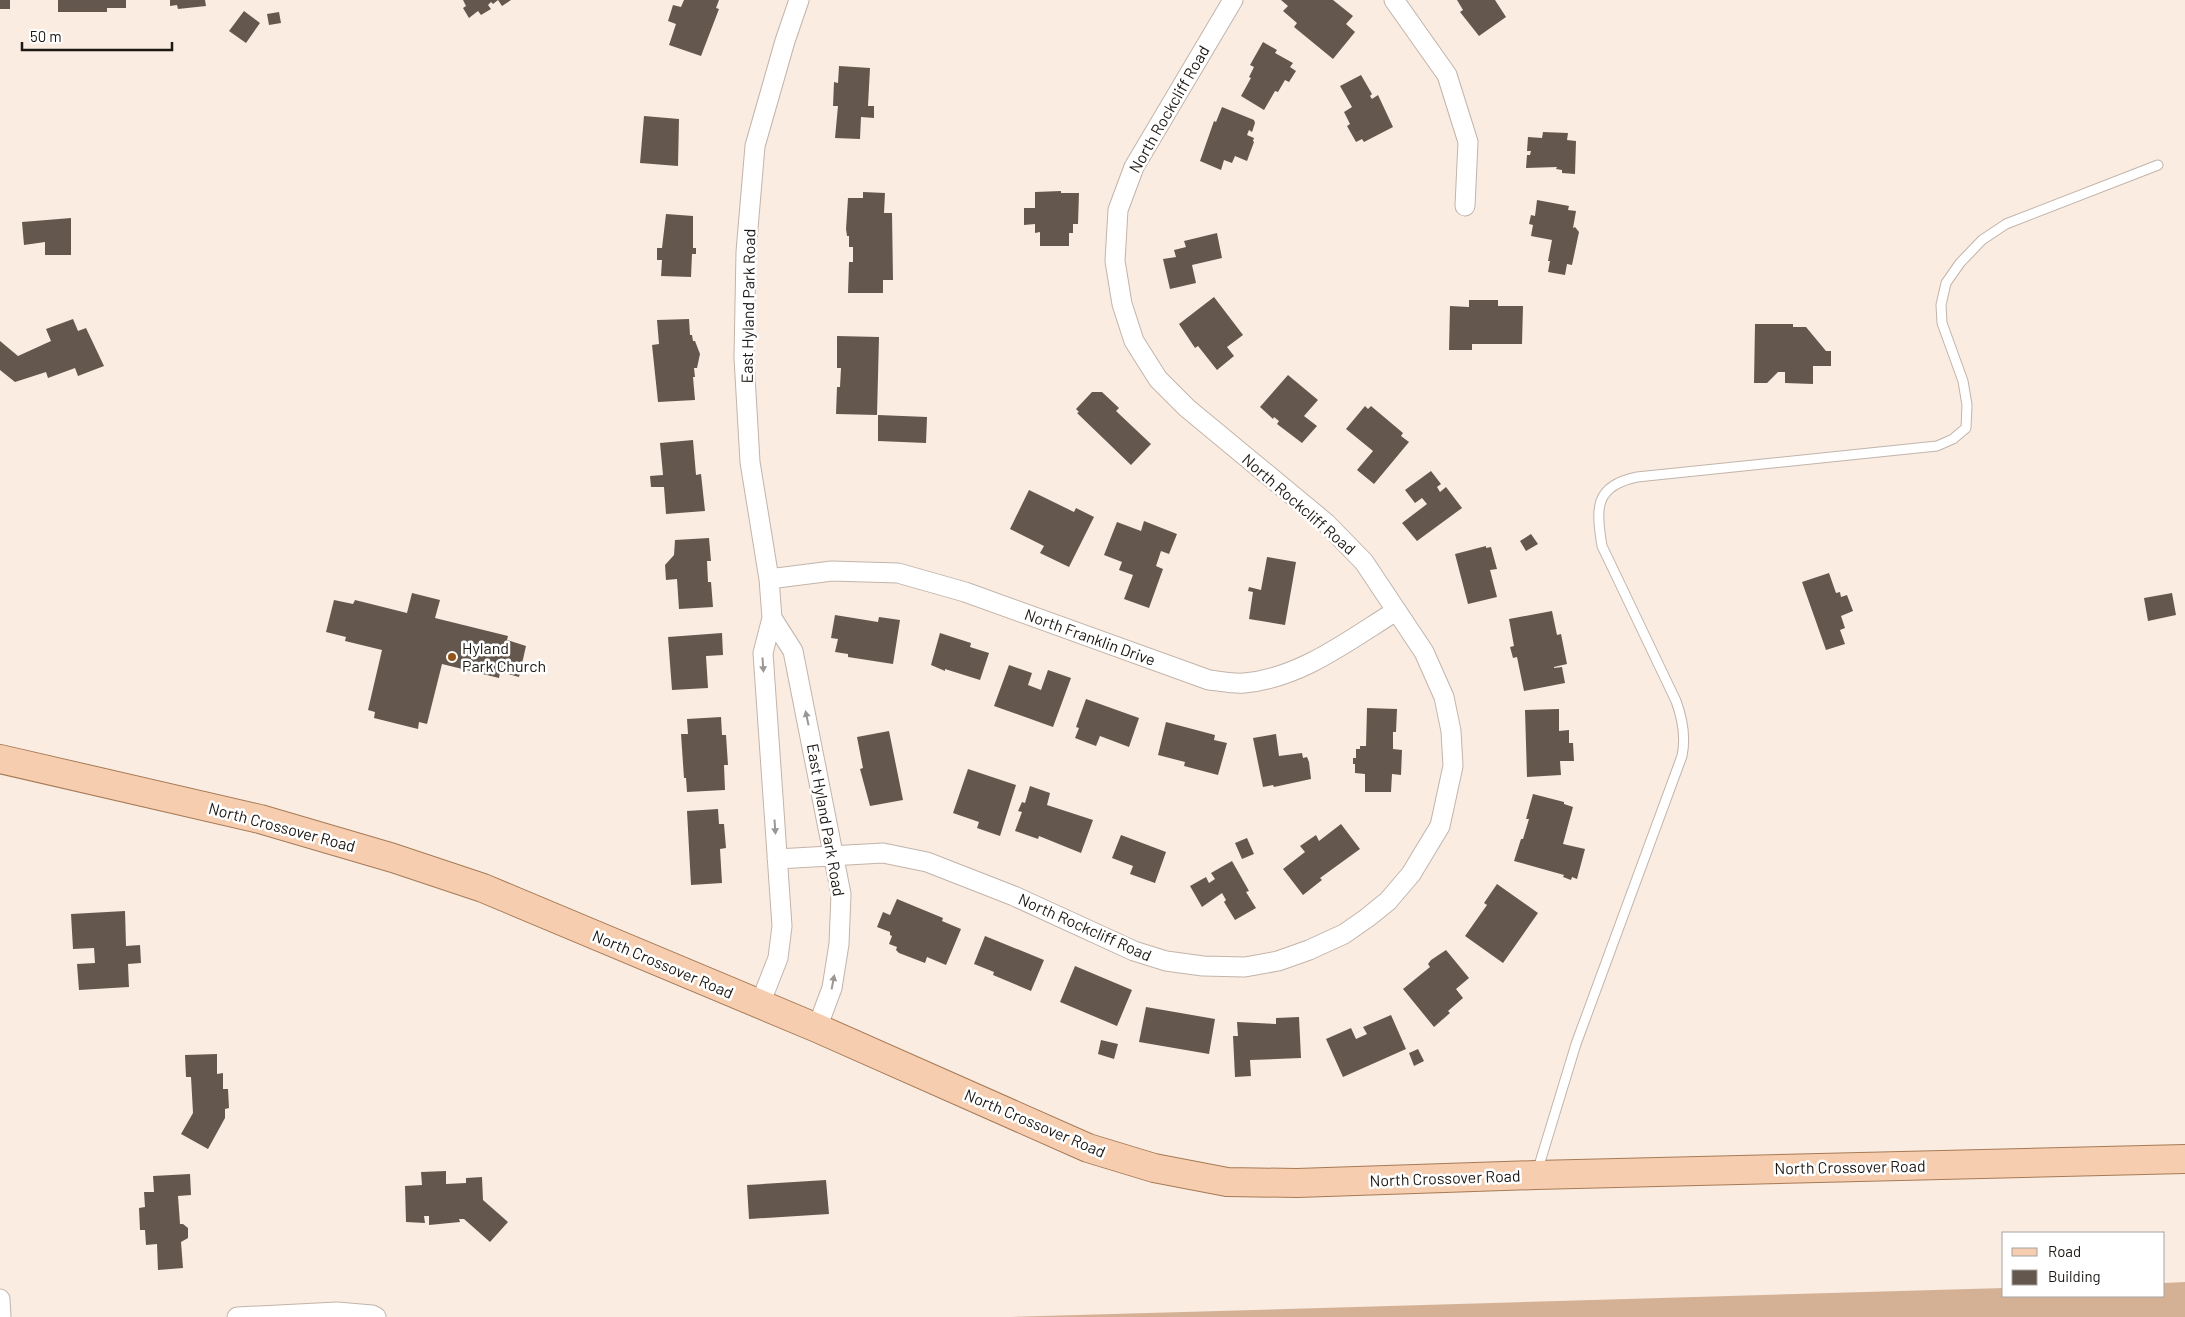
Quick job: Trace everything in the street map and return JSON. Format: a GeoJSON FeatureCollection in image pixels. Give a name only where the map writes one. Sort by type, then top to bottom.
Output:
{"type":"FeatureCollection","features":[{"type":"Feature","properties":{"kind":"main road","name":"North Crossover Road"},"geometry":{"type":"LineString","coordinates":[[0,759],[260,819],[393,858],[484,888],[817,1028],[1088,1148],[1154,1168],[1227,1182],[1297,1183],[1536,1175],[2185,1159]]}},
{"type":"Feature","properties":{"kind":"street","name":"East Hyland Park Road"},"geometry":{"type":"LineString","coordinates":[[760,1004],[778,958],[782,926],[762,653],[772,618],[769,579],[750,462],[744,358],[746,252],[755,146],[785,41],[799,0]]}},
{"type":"Feature","properties":{"kind":"street","name":"North Rockcliff Road"},"geometry":{"type":"LineString","coordinates":[[777,859],[883,853],[927,862],[1014,896],[1134,951],[1166,961],[1203,966],[1245,967],[1278,961],[1327,942],[1367,918],[1388,901],[1411,874],[1440,826],[1453,766],[1451,731],[1444,697],[1424,652],[1364,562],[1326,523],[1187,408],[1158,379],[1134,341],[1122,304],[1115,261],[1118,210],[1134,167],[1233,0]]}},
{"type":"Feature","properties":{"kind":"street"},"geometry":{"type":"LineString","coordinates":[[1394,0],[1447,76],[1468,142],[1465,206]]}},
{"type":"Feature","properties":{"kind":"street","name":"North Franklin Drive"},"geometry":{"type":"LineString","coordinates":[[769,579],[832,572],[898,573],[965,592],[1209,680],[1242,684],[1273,679],[1305,666],[1396,610]]}},
{"type":"Feature","properties":{"kind":"street","name":"East Hyland Park Road"},"geometry":{"type":"LineString","coordinates":[[772,618],[793,651],[841,894],[840,944],[832,988],[817,1028]]}},
{"type":"Feature","properties":{"kind":"street"},"geometry":{"type":"LineString","coordinates":[[0,1299],[1,1317]]}},
{"type":"Feature","properties":{"kind":"street"},"geometry":{"type":"LineString","coordinates":[[237,1317],[337,1312],[376,1317]]}},
{"type":"Feature","properties":{"kind":"lane"},"geometry":{"type":"LineString","coordinates":[[1536,1175],[1576,1044],[1682,756],[1684,743],[1676,701],[1602,546],[1598,521],[1599,502],[1607,489],[1621,480],[1638,477],[1937,446],[1953,439],[1966,428],[1967,405],[1963,381],[1942,323],[1941,305],[1946,283],[1960,263],[1982,240],[2006,224],[2158,165]]}},
{"type":"Feature","properties":{"kind":"shaded area"},"geometry":{"type":"Polygon","coordinates":[[[2185,1282],[2185,1317],[1011,1317],[2002,1288],[2002,1297],[2165,1297],[2165,1283],[2185,1282]]]}},
{"type":"Feature","properties":{"kind":"building"},"geometry":{"type":"Polygon","coordinates":[[[0,0],[10,0],[10,9],[0,9],[0,0]]]}},
{"type":"Feature","properties":{"kind":"building"},"geometry":{"type":"Polygon","coordinates":[[[58,0],[126,0],[126,8],[107,8],[107,12],[58,12],[58,0]]]}},
{"type":"Feature","properties":{"kind":"building"},"geometry":{"type":"Polygon","coordinates":[[[170,0],[205,0],[206,6],[178,9],[177,5],[170,6],[170,0]]]}},
{"type":"Feature","properties":{"kind":"building"},"geometry":{"type":"Polygon","coordinates":[[[463,0],[498,0],[488,5],[491,9],[481,15],[478,11],[469,18],[463,8],[466,6],[463,0]]]}},
{"type":"Feature","properties":{"kind":"building"},"geometry":{"type":"Polygon","coordinates":[[[498,0],[511,0],[502,6],[498,0]]]}},
{"type":"Feature","properties":{"kind":"building"},"geometry":{"type":"Polygon","coordinates":[[[684,0],[719,0],[716,8],[719,9],[701,56],[669,45],[676,24],[668,21],[673,5],[681,7],[684,0]]]}},
{"type":"Feature","properties":{"kind":"building"},"geometry":{"type":"Polygon","coordinates":[[[1281,0],[1333,0],[1353,16],[1346,24],[1355,32],[1333,59],[1294,27],[1297,23],[1283,11],[1288,6],[1281,0]]]}},
{"type":"Feature","properties":{"kind":"building"},"geometry":{"type":"Polygon","coordinates":[[[1457,0],[1495,0],[1506,17],[1479,36],[1460,12],[1463,10],[1457,0]]]}},
{"type":"Feature","properties":{"kind":"building"},"geometry":{"type":"Polygon","coordinates":[[[244,11],[260,23],[246,43],[229,31],[244,11]]]}},
{"type":"Feature","properties":{"kind":"building"},"geometry":{"type":"Polygon","coordinates":[[[279,12],[281,23],[269,25],[267,14],[279,12]]]}},
{"type":"Feature","properties":{"kind":"building"},"geometry":{"type":"Polygon","coordinates":[[[1263,42],[1277,50],[1275,53],[1293,63],[1290,67],[1296,71],[1289,82],[1285,80],[1278,92],[1275,91],[1264,110],[1241,96],[1251,78],[1249,77],[1254,67],[1250,65],[1263,42]]]}},
{"type":"Feature","properties":{"kind":"building"},"geometry":{"type":"Polygon","coordinates":[[[839,66],[870,68],[868,106],[874,106],[874,118],[861,117],[860,139],[835,138],[838,106],[833,106],[834,82],[838,83],[839,66]]]}},
{"type":"Feature","properties":{"kind":"building"},"geometry":{"type":"Polygon","coordinates":[[[1361,75],[1372,94],[1370,96],[1372,99],[1378,95],[1393,127],[1364,142],[1362,139],[1356,142],[1347,126],[1350,124],[1344,112],[1352,107],[1340,86],[1361,75]]]}},
{"type":"Feature","properties":{"kind":"building"},"geometry":{"type":"Polygon","coordinates":[[[1222,107],[1254,120],[1255,123],[1252,132],[1249,130],[1247,135],[1254,138],[1254,142],[1247,161],[1235,156],[1232,163],[1224,160],[1221,170],[1200,161],[1214,121],[1216,122],[1222,107]]]}},
{"type":"Feature","properties":{"kind":"building"},"geometry":{"type":"Polygon","coordinates":[[[644,116],[679,119],[678,166],[640,163],[644,116]]]}},
{"type":"Feature","properties":{"kind":"building"},"geometry":{"type":"Polygon","coordinates":[[[1543,132],[1568,133],[1567,140],[1576,141],[1575,174],[1562,173],[1562,170],[1556,169],[1557,167],[1526,168],[1527,155],[1530,155],[1531,151],[1527,151],[1528,137],[1542,138],[1543,132]]]}},
{"type":"Feature","properties":{"kind":"building"},"geometry":{"type":"Polygon","coordinates":[[[1061,191],[1061,193],[1079,193],[1078,224],[1073,224],[1073,233],[1069,233],[1069,246],[1040,246],[1040,232],[1035,233],[1035,224],[1024,225],[1024,208],[1035,208],[1035,192],[1061,191]]]}},
{"type":"Feature","properties":{"kind":"building"},"geometry":{"type":"Polygon","coordinates":[[[863,192],[885,193],[884,213],[892,213],[893,280],[883,280],[883,293],[848,293],[849,262],[853,262],[853,247],[849,247],[849,236],[847,236],[846,229],[848,198],[863,198],[863,192]]]}},
{"type":"Feature","properties":{"kind":"building"},"geometry":{"type":"Polygon","coordinates":[[[1537,200],[1569,206],[1568,210],[1576,211],[1573,228],[1575,227],[1579,232],[1572,265],[1567,264],[1565,275],[1548,272],[1552,240],[1531,236],[1533,225],[1529,224],[1531,215],[1535,216],[1537,200]]]}},
{"type":"Feature","properties":{"kind":"building"},"geometry":{"type":"Polygon","coordinates":[[[666,214],[693,216],[693,248],[696,248],[696,254],[692,254],[691,277],[661,276],[662,260],[657,260],[657,248],[662,248],[666,214]]]}},
{"type":"Feature","properties":{"kind":"building"},"geometry":{"type":"Polygon","coordinates":[[[71,218],[71,255],[45,255],[45,242],[24,245],[22,222],[71,218]]]}},
{"type":"Feature","properties":{"kind":"building"},"geometry":{"type":"Polygon","coordinates":[[[1217,233],[1222,258],[1192,265],[1196,283],[1170,289],[1163,259],[1176,257],[1174,250],[1186,247],[1184,241],[1217,233]]]}},
{"type":"Feature","properties":{"kind":"building"},"geometry":{"type":"Polygon","coordinates":[[[1214,297],[1243,335],[1227,347],[1234,356],[1217,370],[1198,346],[1195,348],[1179,324],[1214,297]]]}},
{"type":"Feature","properties":{"kind":"building"},"geometry":{"type":"Polygon","coordinates":[[[1469,300],[1498,300],[1498,306],[1523,306],[1522,344],[1472,344],[1472,350],[1449,350],[1450,306],[1469,307],[1469,300]]]}},
{"type":"Feature","properties":{"kind":"building"},"geometry":{"type":"Polygon","coordinates":[[[73,319],[78,331],[86,328],[104,366],[78,376],[75,368],[48,378],[46,372],[15,382],[0,370],[0,341],[18,356],[51,341],[46,329],[73,319]]]}},
{"type":"Feature","properties":{"kind":"building"},"geometry":{"type":"Polygon","coordinates":[[[689,319],[690,335],[692,335],[700,354],[697,368],[694,368],[695,377],[693,377],[695,400],[658,402],[652,345],[659,344],[657,320],[689,319]]]}},
{"type":"Feature","properties":{"kind":"building"},"geometry":{"type":"Polygon","coordinates":[[[1755,324],[1793,324],[1793,327],[1806,327],[1826,351],[1831,351],[1831,366],[1813,366],[1813,384],[1785,383],[1785,372],[1778,372],[1767,383],[1754,383],[1755,324]]]}},
{"type":"Feature","properties":{"kind":"building"},"geometry":{"type":"Polygon","coordinates":[[[837,336],[879,337],[877,415],[836,414],[837,387],[840,387],[841,368],[837,368],[837,336]]]}},
{"type":"Feature","properties":{"kind":"building"},"geometry":{"type":"Polygon","coordinates":[[[1288,375],[1318,400],[1304,416],[1317,426],[1302,443],[1277,424],[1279,421],[1274,417],[1273,419],[1260,407],[1288,375]]]}},
{"type":"Feature","properties":{"kind":"building"},"geometry":{"type":"Polygon","coordinates":[[[1092,392],[1102,392],[1119,408],[1116,411],[1151,444],[1131,465],[1077,413],[1079,412],[1076,409],[1092,392]]]}},
{"type":"Feature","properties":{"kind":"building"},"geometry":{"type":"Polygon","coordinates":[[[1365,406],[1368,409],[1371,406],[1403,433],[1401,436],[1409,442],[1374,484],[1357,470],[1373,451],[1346,429],[1365,406]]]}},
{"type":"Feature","properties":{"kind":"building"},"geometry":{"type":"Polygon","coordinates":[[[878,415],[927,417],[926,443],[878,441],[878,415]]]}},
{"type":"Feature","properties":{"kind":"building"},"geometry":{"type":"Polygon","coordinates":[[[693,440],[696,475],[701,474],[705,511],[666,514],[664,487],[651,487],[650,476],[663,475],[660,443],[693,440]]]}},
{"type":"Feature","properties":{"kind":"building"},"geometry":{"type":"Polygon","coordinates":[[[1431,471],[1441,484],[1437,487],[1440,492],[1446,487],[1462,508],[1417,541],[1402,523],[1427,504],[1422,498],[1415,503],[1405,490],[1431,471]]]}},
{"type":"Feature","properties":{"kind":"building"},"geometry":{"type":"Polygon","coordinates":[[[1029,490],[1074,512],[1076,508],[1094,517],[1069,567],[1040,553],[1044,546],[1010,529],[1029,490]]]}},
{"type":"Feature","properties":{"kind":"building"},"geometry":{"type":"Polygon","coordinates":[[[1144,521],[1177,534],[1169,554],[1161,551],[1156,566],[1163,569],[1149,608],[1124,599],[1133,575],[1119,570],[1122,562],[1104,555],[1117,522],[1141,531],[1144,521]]]}},
{"type":"Feature","properties":{"kind":"building"},"geometry":{"type":"Polygon","coordinates":[[[1531,534],[1538,544],[1526,551],[1520,541],[1531,534]]]}},
{"type":"Feature","properties":{"kind":"building"},"geometry":{"type":"Polygon","coordinates":[[[709,538],[711,561],[707,561],[708,582],[711,582],[713,607],[679,609],[677,579],[666,580],[665,565],[674,555],[675,540],[709,538]]]}},
{"type":"Feature","properties":{"kind":"building"},"geometry":{"type":"Polygon","coordinates":[[[1486,546],[1486,548],[1491,547],[1497,569],[1490,570],[1497,597],[1468,604],[1455,554],[1486,546]]]}},
{"type":"Feature","properties":{"kind":"building"},"geometry":{"type":"Polygon","coordinates":[[[1267,557],[1296,562],[1285,625],[1249,619],[1253,592],[1248,591],[1249,587],[1261,590],[1267,557]]]}},
{"type":"Feature","properties":{"kind":"building"},"geometry":{"type":"Polygon","coordinates":[[[1829,573],[1836,593],[1840,592],[1841,597],[1847,595],[1853,611],[1841,616],[1845,628],[1840,630],[1845,644],[1826,650],[1802,582],[1829,573]]]}},
{"type":"Feature","properties":{"kind":"building","name":"Hyland Park Church"},"geometry":{"type":"Polygon","coordinates":[[[412,593],[440,600],[435,618],[508,636],[507,640],[526,646],[519,677],[500,672],[499,678],[442,664],[427,724],[419,722],[418,729],[374,718],[375,712],[368,710],[382,650],[345,641],[346,637],[326,632],[334,600],[353,604],[355,600],[407,613],[412,593]]]}},
{"type":"Feature","properties":{"kind":"building"},"geometry":{"type":"Polygon","coordinates":[[[2172,593],[2176,615],[2148,621],[2144,598],[2172,593]]]}},
{"type":"Feature","properties":{"kind":"building"},"geometry":{"type":"Polygon","coordinates":[[[1552,611],[1557,635],[1561,634],[1567,664],[1554,668],[1562,667],[1565,683],[1524,691],[1517,657],[1513,658],[1510,647],[1514,646],[1509,619],[1552,611]]]}},
{"type":"Feature","properties":{"kind":"building"},"geometry":{"type":"Polygon","coordinates":[[[835,615],[878,622],[879,617],[900,620],[893,664],[848,657],[848,654],[835,652],[838,639],[831,638],[835,615]]]}},
{"type":"Feature","properties":{"kind":"building"},"geometry":{"type":"Polygon","coordinates":[[[722,633],[723,655],[706,656],[708,688],[672,690],[668,637],[722,633]]]}},
{"type":"Feature","properties":{"kind":"building"},"geometry":{"type":"Polygon","coordinates":[[[940,633],[971,643],[970,647],[989,653],[980,680],[945,669],[945,671],[931,665],[940,633]]]}},
{"type":"Feature","properties":{"kind":"building"},"geometry":{"type":"Polygon","coordinates":[[[1009,665],[1032,673],[1028,685],[1041,690],[1048,670],[1071,678],[1053,727],[994,706],[1009,665]]]}},
{"type":"Feature","properties":{"kind":"building"},"geometry":{"type":"Polygon","coordinates":[[[1086,699],[1139,718],[1129,747],[1100,736],[1096,746],[1075,738],[1079,728],[1076,727],[1086,699]]]}},
{"type":"Feature","properties":{"kind":"building"},"geometry":{"type":"Polygon","coordinates":[[[1367,708],[1397,709],[1396,732],[1393,732],[1393,749],[1402,750],[1401,775],[1392,774],[1391,792],[1365,792],[1365,774],[1355,773],[1353,758],[1356,758],[1356,749],[1360,749],[1360,746],[1366,746],[1367,708]]]}},
{"type":"Feature","properties":{"kind":"building"},"geometry":{"type":"Polygon","coordinates":[[[1559,709],[1559,731],[1569,730],[1569,743],[1573,743],[1574,761],[1560,761],[1561,775],[1527,777],[1525,710],[1559,709]]]}},
{"type":"Feature","properties":{"kind":"building"},"geometry":{"type":"Polygon","coordinates":[[[721,717],[722,735],[726,735],[728,765],[724,765],[725,790],[687,792],[686,778],[684,778],[681,734],[688,734],[687,719],[721,717]]]}},
{"type":"Feature","properties":{"kind":"building"},"geometry":{"type":"Polygon","coordinates":[[[1166,722],[1215,735],[1214,740],[1227,743],[1218,775],[1184,766],[1185,762],[1158,755],[1166,722]]]}},
{"type":"Feature","properties":{"kind":"building"},"geometry":{"type":"Polygon","coordinates":[[[889,731],[903,800],[870,806],[860,769],[863,768],[857,737],[889,731]]]}},
{"type":"Feature","properties":{"kind":"building"},"geometry":{"type":"Polygon","coordinates":[[[1276,734],[1279,756],[1302,753],[1303,758],[1307,757],[1309,762],[1311,779],[1274,787],[1273,785],[1263,787],[1253,738],[1276,734]]]}},
{"type":"Feature","properties":{"kind":"building"},"geometry":{"type":"Polygon","coordinates":[[[968,769],[1016,785],[1000,836],[977,828],[979,822],[953,813],[968,769]]]}},
{"type":"Feature","properties":{"kind":"building"},"geometry":{"type":"Polygon","coordinates":[[[1030,786],[1050,793],[1047,805],[1093,820],[1081,853],[1039,836],[1038,839],[1015,831],[1022,812],[1018,811],[1022,802],[1025,803],[1030,786]]]}},
{"type":"Feature","properties":{"kind":"building"},"geometry":{"type":"Polygon","coordinates":[[[1533,794],[1564,802],[1564,804],[1573,807],[1563,844],[1585,849],[1577,879],[1572,877],[1571,880],[1563,877],[1564,875],[1514,861],[1529,819],[1526,819],[1533,794]]]}},
{"type":"Feature","properties":{"kind":"building"},"geometry":{"type":"Polygon","coordinates":[[[718,809],[719,824],[724,824],[726,848],[720,849],[722,883],[691,885],[687,811],[718,809]]]}},
{"type":"Feature","properties":{"kind":"building"},"geometry":{"type":"Polygon","coordinates":[[[1341,824],[1360,849],[1320,878],[1322,880],[1303,895],[1283,869],[1305,852],[1300,846],[1316,835],[1319,841],[1341,824]]]}},
{"type":"Feature","properties":{"kind":"building"},"geometry":{"type":"Polygon","coordinates":[[[1121,835],[1166,852],[1155,883],[1130,874],[1133,866],[1112,858],[1121,835]]]}},
{"type":"Feature","properties":{"kind":"building"},"geometry":{"type":"Polygon","coordinates":[[[1247,838],[1254,854],[1242,859],[1235,843],[1247,838]]]}},
{"type":"Feature","properties":{"kind":"building"},"geometry":{"type":"Polygon","coordinates":[[[1232,861],[1249,891],[1246,892],[1256,908],[1235,920],[1224,902],[1226,900],[1222,893],[1202,907],[1190,886],[1206,877],[1209,883],[1215,879],[1211,873],[1232,861]]]}},
{"type":"Feature","properties":{"kind":"building"},"geometry":{"type":"Polygon","coordinates":[[[1497,884],[1538,913],[1503,963],[1465,936],[1487,905],[1484,903],[1497,884]]]}},
{"type":"Feature","properties":{"kind":"building"},"geometry":{"type":"Polygon","coordinates":[[[897,899],[943,918],[942,921],[961,929],[946,965],[927,957],[925,963],[899,953],[896,950],[897,947],[889,944],[892,936],[890,932],[877,927],[883,912],[890,915],[897,899]]]}},
{"type":"Feature","properties":{"kind":"building"},"geometry":{"type":"Polygon","coordinates":[[[125,911],[126,946],[140,945],[141,963],[128,964],[129,987],[79,990],[77,964],[95,963],[94,948],[73,949],[71,914],[125,911]]]}},
{"type":"Feature","properties":{"kind":"building"},"geometry":{"type":"Polygon","coordinates":[[[985,936],[1044,960],[1031,991],[993,975],[994,972],[974,964],[985,936]]]}},
{"type":"Feature","properties":{"kind":"building"},"geometry":{"type":"Polygon","coordinates":[[[1446,950],[1469,978],[1456,989],[1463,998],[1434,1027],[1403,989],[1430,967],[1428,964],[1431,960],[1446,950]]]}},
{"type":"Feature","properties":{"kind":"building"},"geometry":{"type":"Polygon","coordinates":[[[1075,966],[1132,990],[1117,1026],[1060,1002],[1075,966]]]}},
{"type":"Feature","properties":{"kind":"building"},"geometry":{"type":"Polygon","coordinates":[[[1146,1007],[1215,1019],[1209,1054],[1139,1042],[1146,1007]]]}},
{"type":"Feature","properties":{"kind":"building"},"geometry":{"type":"Polygon","coordinates":[[[1391,1015],[1406,1049],[1343,1077],[1326,1039],[1351,1028],[1356,1039],[1367,1034],[1363,1027],[1391,1015]]]}},
{"type":"Feature","properties":{"kind":"building"},"geometry":{"type":"Polygon","coordinates":[[[1299,1017],[1301,1058],[1250,1060],[1251,1076],[1235,1077],[1233,1036],[1238,1036],[1237,1022],[1276,1024],[1276,1018],[1299,1017]]]}},
{"type":"Feature","properties":{"kind":"building"},"geometry":{"type":"Polygon","coordinates":[[[1101,1040],[1118,1044],[1114,1059],[1098,1054],[1101,1040]]]}},
{"type":"Feature","properties":{"kind":"building"},"geometry":{"type":"Polygon","coordinates":[[[1418,1049],[1424,1061],[1414,1066],[1409,1053],[1418,1049]]]}},
{"type":"Feature","properties":{"kind":"building"},"geometry":{"type":"Polygon","coordinates":[[[217,1054],[217,1074],[223,1073],[223,1089],[228,1089],[229,1108],[225,1109],[225,1118],[208,1149],[181,1134],[193,1113],[191,1077],[186,1077],[185,1055],[217,1054]]]}},
{"type":"Feature","properties":{"kind":"building"},"geometry":{"type":"Polygon","coordinates":[[[446,1171],[446,1184],[466,1183],[466,1178],[482,1177],[483,1200],[508,1222],[490,1242],[464,1219],[459,1219],[460,1222],[429,1225],[429,1216],[424,1216],[425,1223],[406,1222],[405,1186],[422,1185],[421,1172],[446,1171]]]}},
{"type":"Feature","properties":{"kind":"building"},"geometry":{"type":"Polygon","coordinates":[[[190,1174],[191,1195],[178,1196],[180,1224],[188,1228],[188,1238],[181,1242],[183,1268],[158,1270],[157,1244],[146,1245],[145,1230],[140,1230],[139,1208],[145,1207],[144,1192],[154,1192],[153,1176],[190,1174]]]}},
{"type":"Feature","properties":{"kind":"building"},"geometry":{"type":"Polygon","coordinates":[[[826,1180],[829,1214],[749,1219],[747,1185],[826,1180]]]}},
{"type":"Feature","properties":{"kind":"place","name":"Hyland Park Church"},"geometry":{"type":"Point","coordinates":[452,657]}}]}
